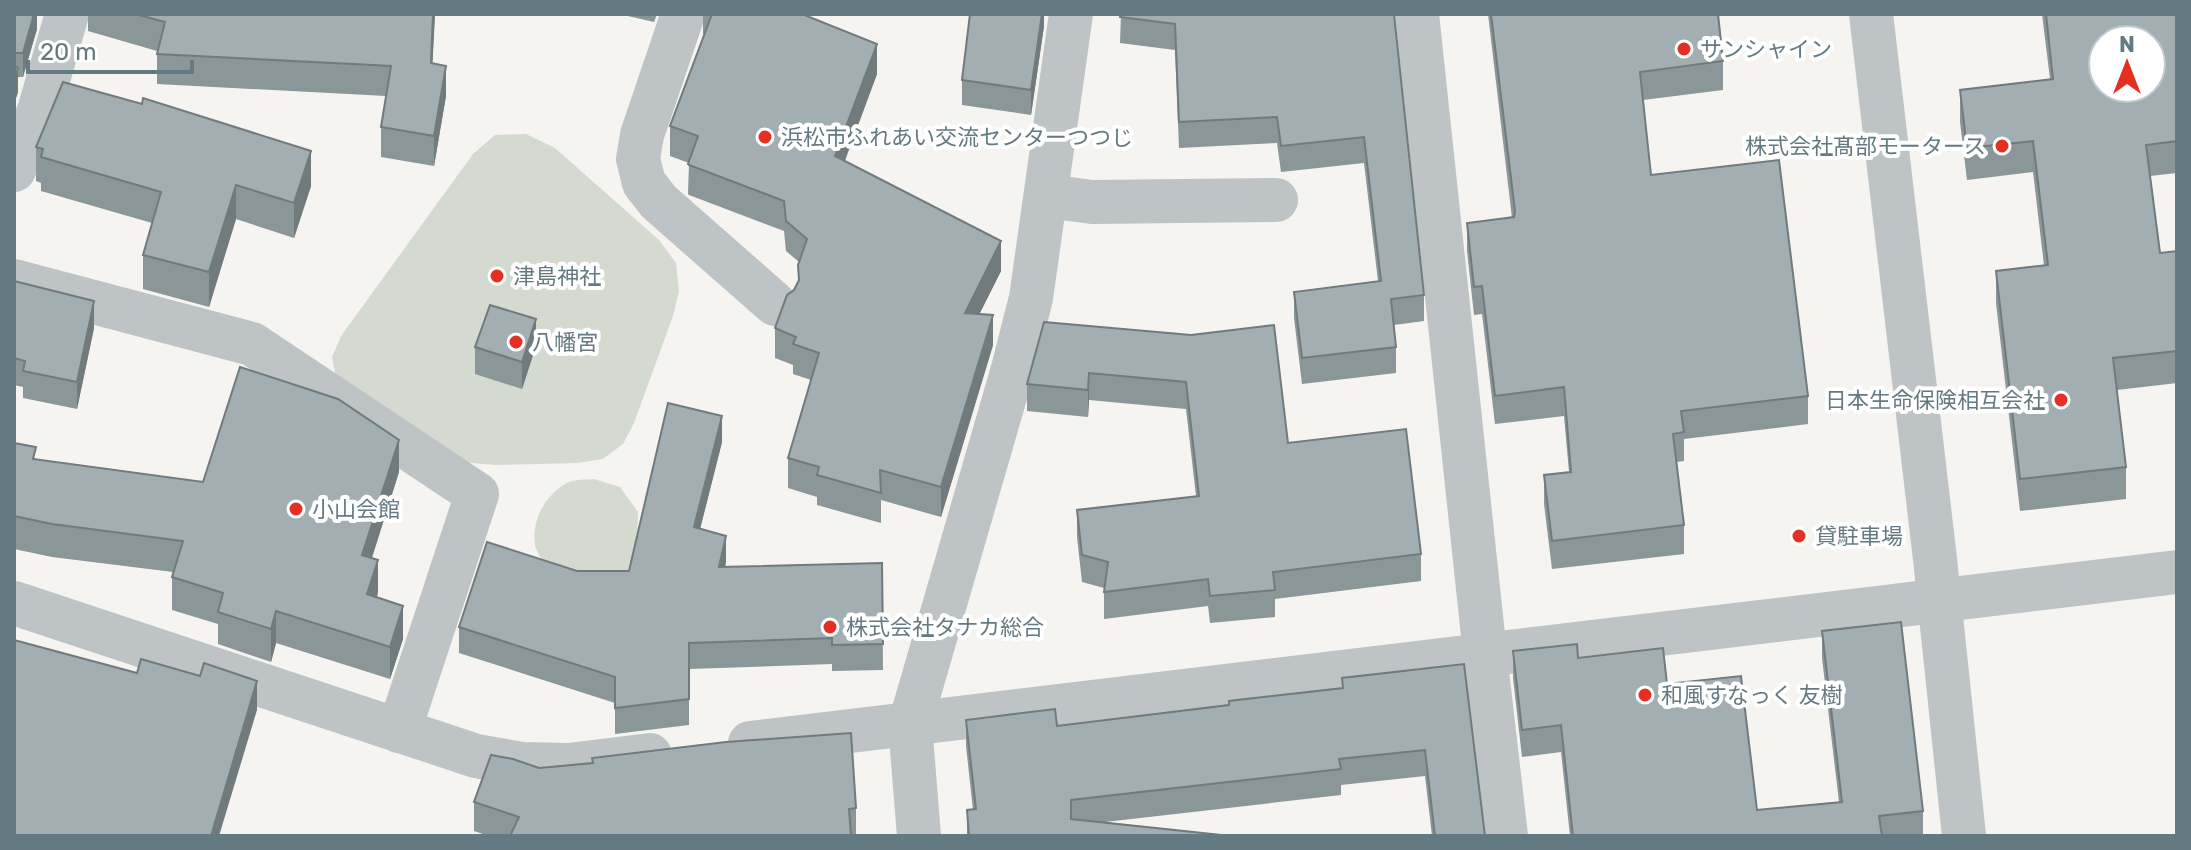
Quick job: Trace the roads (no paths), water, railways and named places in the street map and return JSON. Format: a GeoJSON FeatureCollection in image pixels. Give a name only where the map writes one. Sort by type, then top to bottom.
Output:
{"type":"FeatureCollection","features":[{"type":"Feature","properties":{"kind":"street"},"geometry":{"type":"LineString","coordinates":[[14,170],[39,111],[67,14]]}},
{"type":"Feature","properties":{"kind":"street"},"geometry":{"type":"LineString","coordinates":[[683,14],[642,135],[638,159],[644,183],[659,202],[775,304]]}},
{"type":"Feature","properties":{"kind":"street"},"geometry":{"type":"LineString","coordinates":[[919,836],[910,724],[1031,298],[1071,14]]}},
{"type":"Feature","properties":{"kind":"street"},"geometry":{"type":"LineString","coordinates":[[1417,14],[1506,836]]}},
{"type":"Feature","properties":{"kind":"street"},"geometry":{"type":"LineString","coordinates":[[1871,14],[1940,600],[1964,836]]}},
{"type":"Feature","properties":{"kind":"street"},"geometry":{"type":"LineString","coordinates":[[1047,196],[1092,202],[1276,200]]}},
{"type":"Feature","properties":{"kind":"street"},"geometry":{"type":"LineString","coordinates":[[14,281],[252,344],[477,494],[399,731]]}},
{"type":"Feature","properties":{"kind":"street"},"geometry":{"type":"LineString","coordinates":[[14,603],[476,756],[522,764],[569,765],[2177,572]]}},
{"type":"Feature","properties":{"kind":"place","name":"サンシャイン"},"geometry":{"type":"Point","coordinates":[1684,49]}},
{"type":"Feature","properties":{"kind":"place","name":"浜松市ふれあい交流センターつつじ"},"geometry":{"type":"Point","coordinates":[765,137]}},
{"type":"Feature","properties":{"kind":"place","name":"株式会社髙部モータース"},"geometry":{"type":"Point","coordinates":[2002,146]}},
{"type":"Feature","properties":{"kind":"place","name":"津島神社"},"geometry":{"type":"Point","coordinates":[497,276]}},
{"type":"Feature","properties":{"kind":"place","name":"八幡宮"},"geometry":{"type":"Point","coordinates":[516,342]}},
{"type":"Feature","properties":{"kind":"place","name":"日本生命保険相互会社"},"geometry":{"type":"Point","coordinates":[2061,400]}},
{"type":"Feature","properties":{"kind":"place","name":"小山会館"},"geometry":{"type":"Point","coordinates":[296,509]}},
{"type":"Feature","properties":{"kind":"place","name":"貸駐車場"},"geometry":{"type":"Point","coordinates":[1799,536]}},
{"type":"Feature","properties":{"kind":"place","name":"株式会社タナカ総合"},"geometry":{"type":"Point","coordinates":[830,627]}},
{"type":"Feature","properties":{"kind":"place","name":"和風すなっく 友樹"},"geometry":{"type":"Point","coordinates":[1645,695]}}]}
